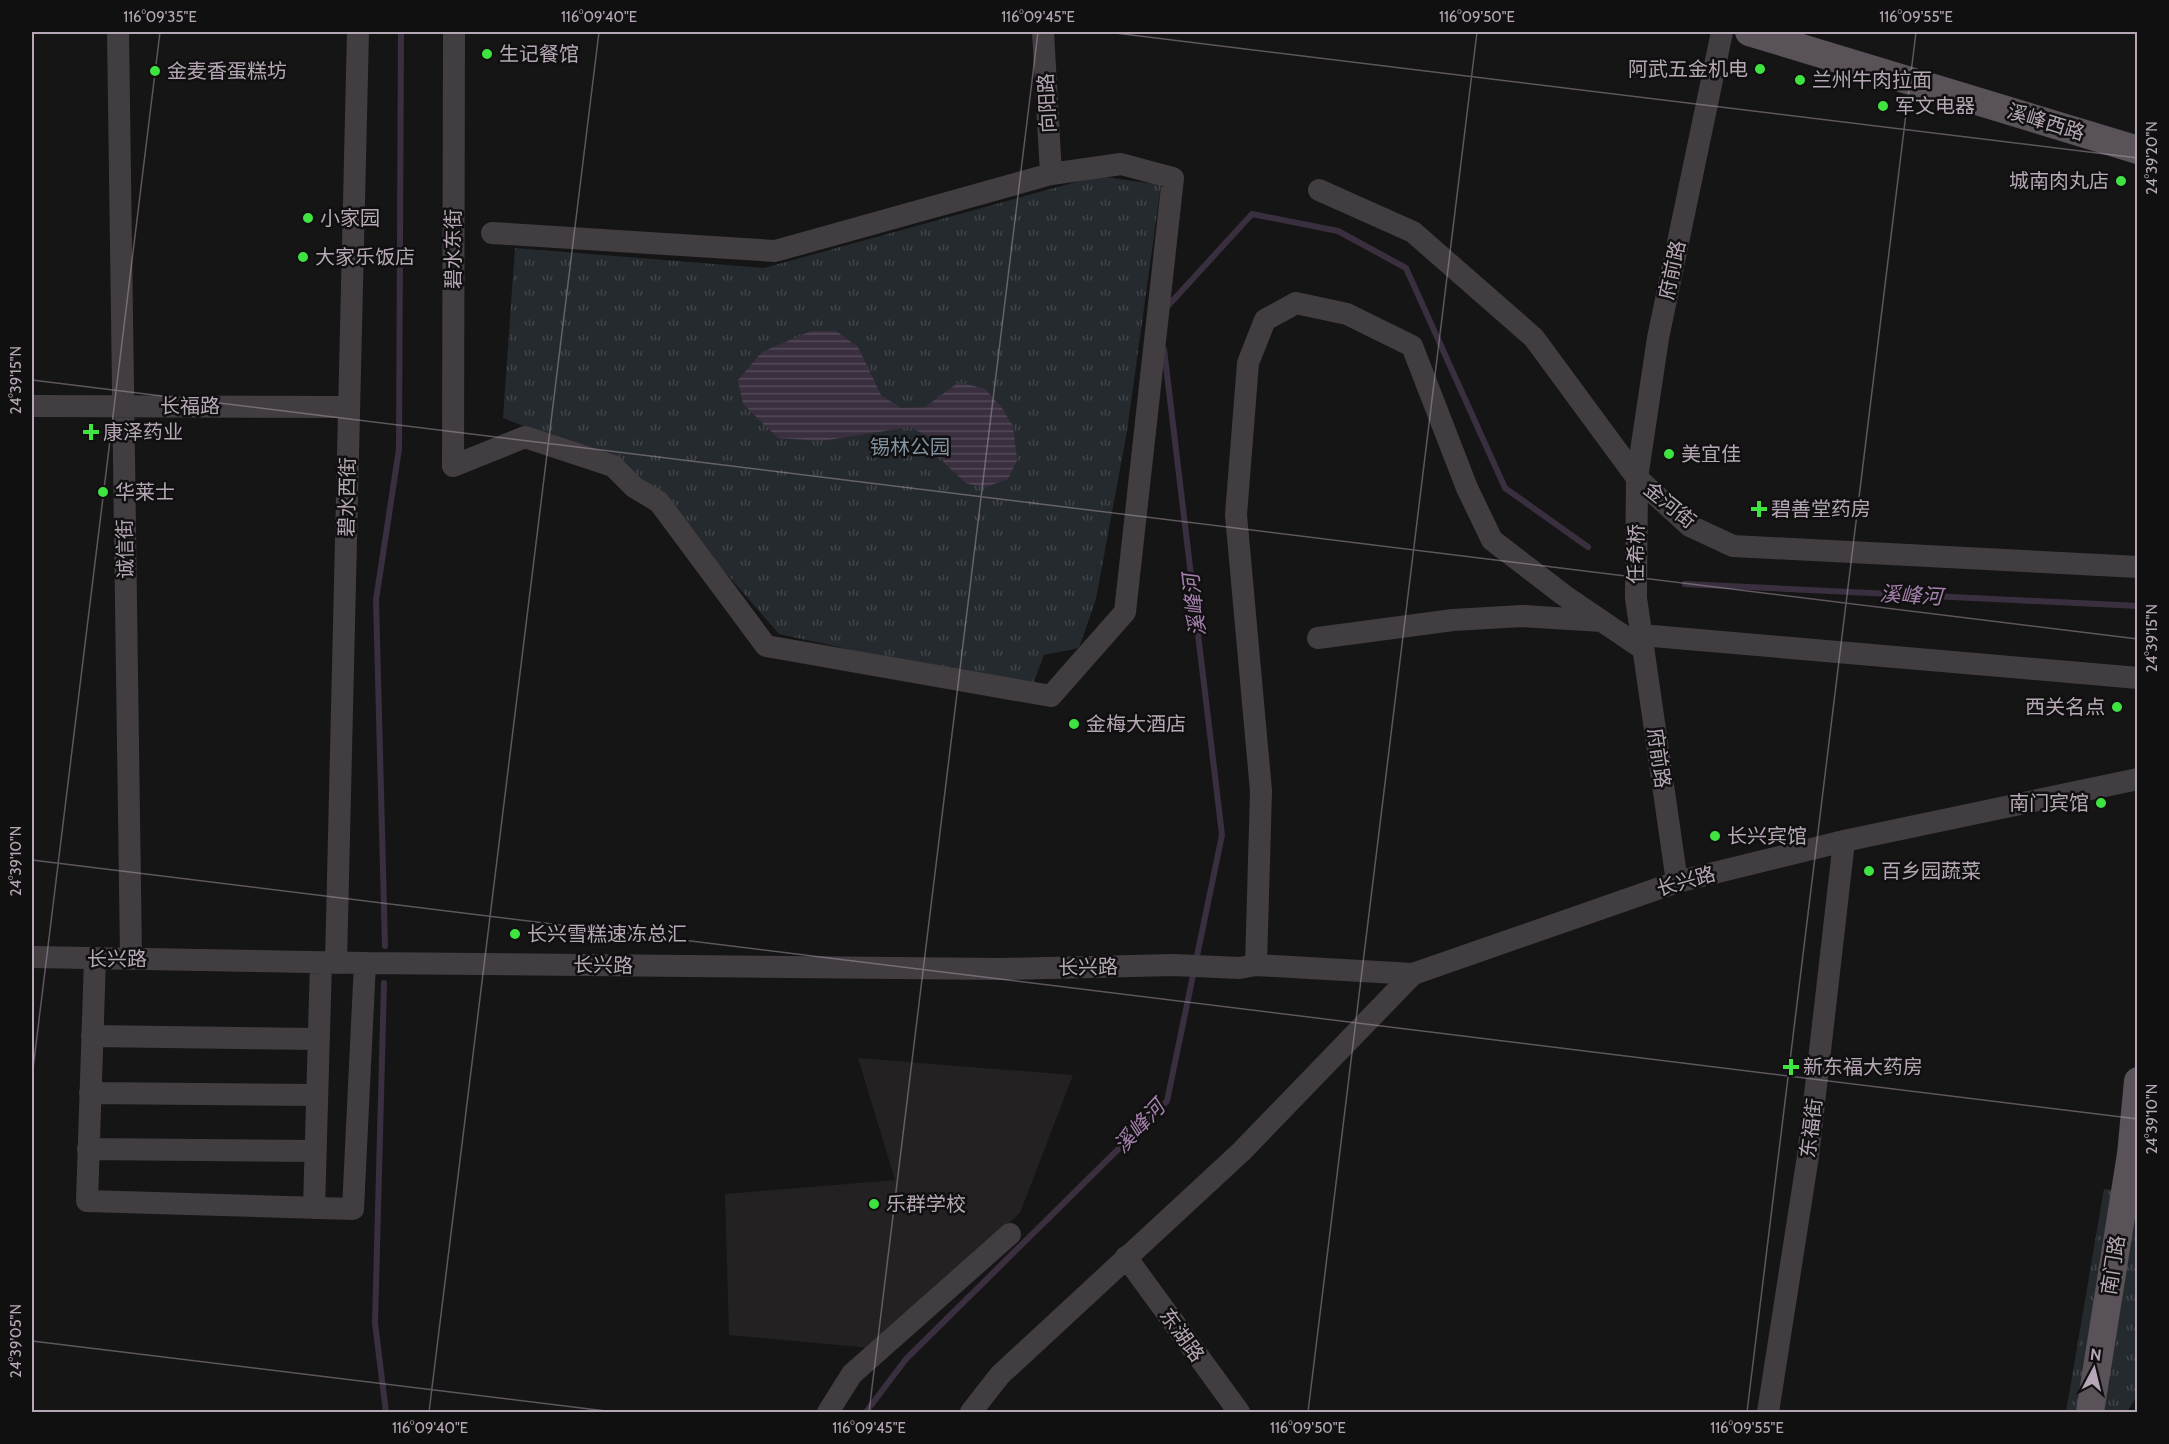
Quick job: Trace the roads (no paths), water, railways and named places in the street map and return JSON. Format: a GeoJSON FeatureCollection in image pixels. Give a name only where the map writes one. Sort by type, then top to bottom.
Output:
{"type":"FeatureCollection","features":[{"type":"Feature","properties":{"kind":"main road","name":"溪峰西路"},"geometry":{"type":"LineString","coordinates":[[1749,32],[2138,150]]}},
{"type":"Feature","properties":{"kind":"main road","name":"南门路"},"geometry":{"type":"LineString","coordinates":[[2090,1413],[2134,1155],[2138,1080]]}},
{"type":"Feature","properties":{"kind":"street","name":"诚信街"},"geometry":{"type":"LineString","coordinates":[[118,32],[130,958]]}},
{"type":"Feature","properties":{"kind":"street","name":"碧水西街"},"geometry":{"type":"LineString","coordinates":[[314,1208],[318,1039],[328,963],[349,407],[358,32]]}},
{"type":"Feature","properties":{"kind":"street","name":"碧水东街"},"geometry":{"type":"LineString","coordinates":[[454,32],[453,466],[525,437],[613,466],[634,487],[659,502],[766,646],[1051,696],[1125,612],[1173,178],[1121,164],[1051,174]]}},
{"type":"Feature","properties":{"kind":"street","name":"向阳路"},"geometry":{"type":"LineString","coordinates":[[1043,32],[1051,174]]}},
{"type":"Feature","properties":{"kind":"street","name":"府前路"},"geometry":{"type":"LineString","coordinates":[[1637,511],[1637,478],[1658,338],[1722,32]]}},
{"type":"Feature","properties":{"kind":"street"},"geometry":{"type":"LineString","coordinates":[[492,233],[775,251],[1051,174]]}},
{"type":"Feature","properties":{"kind":"street","name":"金河街"},"geometry":{"type":"LineString","coordinates":[[1319,190],[1413,232],[1534,338],[1637,478],[1690,526],[1734,546],[2138,567]]}},
{"type":"Feature","properties":{"kind":"street"},"geometry":{"type":"LineString","coordinates":[[1247,966],[1261,791],[1236,515],[1248,363],[1265,320],[1296,303],[1347,314],[1412,346],[1467,488],[1492,540],[1602,622]]}},
{"type":"Feature","properties":{"kind":"street","name":"长福路"},"geometry":{"type":"LineString","coordinates":[[32,406],[349,407]]}},
{"type":"Feature","properties":{"kind":"street","name":"任希桥"},"geometry":{"type":"LineString","coordinates":[[1636,598],[1637,511]]}},
{"type":"Feature","properties":{"kind":"street","name":"府前路"},"geometry":{"type":"LineString","coordinates":[[1636,598],[1677,882]]}},
{"type":"Feature","properties":{"kind":"street"},"geometry":{"type":"LineString","coordinates":[[1318,638],[1454,620],[1522,616],[1602,622],[1641,635],[2138,678]]}},
{"type":"Feature","properties":{"kind":"street","name":"长兴路"},"geometry":{"type":"LineString","coordinates":[[32,957],[328,963],[1002,969],[1174,965],[1413,974],[1677,882],[1844,841],[2138,780]]}},
{"type":"Feature","properties":{"kind":"street","name":"东福街"},"geometry":{"type":"LineString","coordinates":[[1768,1413],[1808,1156],[1844,841]]}},
{"type":"Feature","properties":{"kind":"street"},"geometry":{"type":"LineString","coordinates":[[94,960],[87,1201],[352,1209],[365,963]]}},
{"type":"Feature","properties":{"kind":"street"},"geometry":{"type":"LineString","coordinates":[[971,1413],[1000,1375],[1242,1150],[1413,974]]}},
{"type":"Feature","properties":{"kind":"street"},"geometry":{"type":"LineString","coordinates":[[92,1036],[318,1039]]}},
{"type":"Feature","properties":{"kind":"street"},"geometry":{"type":"LineString","coordinates":[[90,1093],[317,1095]]}},
{"type":"Feature","properties":{"kind":"street"},"geometry":{"type":"LineString","coordinates":[[88,1149],[315,1150]]}},
{"type":"Feature","properties":{"kind":"street"},"geometry":{"type":"LineString","coordinates":[[828,1413],[852,1374],[1010,1234]]}},
{"type":"Feature","properties":{"kind":"street","name":"东湖路"},"geometry":{"type":"LineString","coordinates":[[1126,1257],[1239,1413]]}},
{"type":"Feature","properties":{"kind":"waterway"},"geometry":{"type":"LineString","coordinates":[[385,946],[376,600],[399,449],[401,32]]}},
{"type":"Feature","properties":{"kind":"waterway","name":"溪峰河"},"geometry":{"type":"LineString","coordinates":[[1166,308],[1252,214],[1338,231],[1406,268],[1505,488],[1588,547]]}},
{"type":"Feature","properties":{"kind":"waterway","name":"溪峰河"},"geometry":{"type":"LineString","coordinates":[[866,1412],[906,1359],[1167,1101],[1222,835],[1164,349]]}},
{"type":"Feature","properties":{"kind":"waterway","name":"溪峰河"},"geometry":{"type":"LineString","coordinates":[[1685,584],[2138,606]]}},
{"type":"Feature","properties":{"kind":"waterway"},"geometry":{"type":"LineString","coordinates":[[384,983],[375,1323],[386,1412]]}},
{"type":"Feature","properties":{"kind":"place","name":"生记餐馆"},"geometry":{"type":"Point","coordinates":[487,54]}},
{"type":"Feature","properties":{"kind":"place","name":"阿武五金机电"},"geometry":{"type":"Point","coordinates":[1760,69]}},
{"type":"Feature","properties":{"kind":"place","name":"金麦香蛋糕坊"},"geometry":{"type":"Point","coordinates":[155,71]}},
{"type":"Feature","properties":{"kind":"place","name":"兰州牛肉拉面"},"geometry":{"type":"Point","coordinates":[1800,80]}},
{"type":"Feature","properties":{"kind":"place","name":"军文电器"},"geometry":{"type":"Point","coordinates":[1883,106]}},
{"type":"Feature","properties":{"kind":"place","name":"城南肉丸店"},"geometry":{"type":"Point","coordinates":[2121,181]}},
{"type":"Feature","properties":{"kind":"place","name":"小家园"},"geometry":{"type":"Point","coordinates":[308,218]}},
{"type":"Feature","properties":{"kind":"place","name":"大家乐饭店"},"geometry":{"type":"Point","coordinates":[303,257]}},
{"type":"Feature","properties":{"kind":"place","name":"康泽药业"},"geometry":{"type":"Point","coordinates":[91,432]}},
{"type":"Feature","properties":{"kind":"place","name":"美宜佳"},"geometry":{"type":"Point","coordinates":[1669,454]}},
{"type":"Feature","properties":{"kind":"place","name":"华莱士"},"geometry":{"type":"Point","coordinates":[103,492]}},
{"type":"Feature","properties":{"kind":"place","name":"碧善堂药房"},"geometry":{"type":"Point","coordinates":[1759,509]}},
{"type":"Feature","properties":{"kind":"place","name":"西关名点"},"geometry":{"type":"Point","coordinates":[2117,707]}},
{"type":"Feature","properties":{"kind":"place","name":"金梅大酒店"},"geometry":{"type":"Point","coordinates":[1074,724]}},
{"type":"Feature","properties":{"kind":"place","name":"南门宾馆"},"geometry":{"type":"Point","coordinates":[2101,803]}},
{"type":"Feature","properties":{"kind":"place","name":"长兴宾馆"},"geometry":{"type":"Point","coordinates":[1715,836]}},
{"type":"Feature","properties":{"kind":"place","name":"百乡园蔬菜"},"geometry":{"type":"Point","coordinates":[1869,871]}},
{"type":"Feature","properties":{"kind":"place","name":"长兴雪糕速冻总汇"},"geometry":{"type":"Point","coordinates":[515,934]}},
{"type":"Feature","properties":{"kind":"place","name":"新东福大药房"},"geometry":{"type":"Point","coordinates":[1791,1067]}},
{"type":"Feature","properties":{"kind":"place","name":"乐群学校"},"geometry":{"type":"Point","coordinates":[874,1204]}},
{"type":"Feature","properties":{"kind":"park label","name":"锡林公园"},"geometry":{"type":"Point","coordinates":[910,447]}}]}
